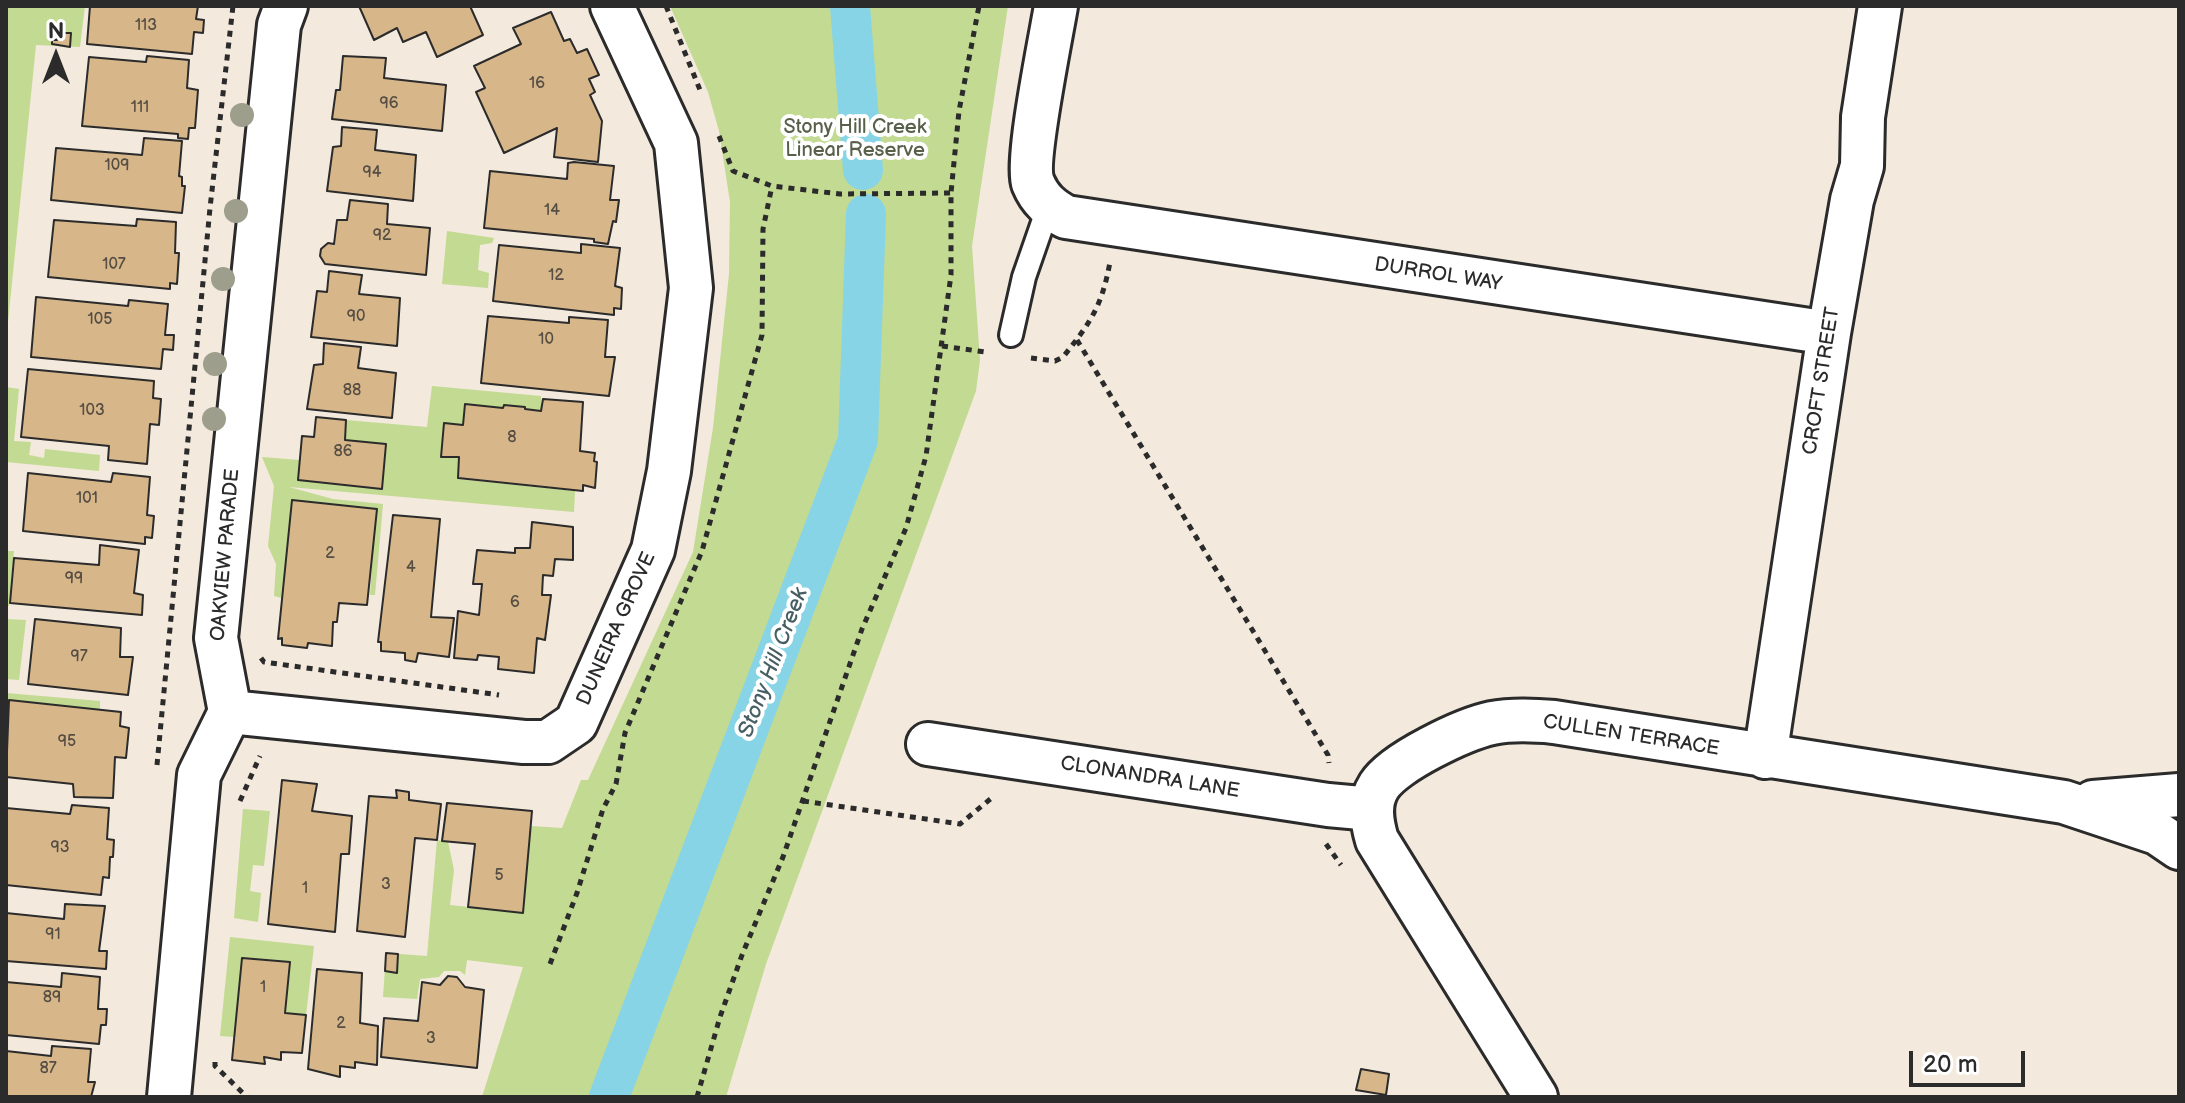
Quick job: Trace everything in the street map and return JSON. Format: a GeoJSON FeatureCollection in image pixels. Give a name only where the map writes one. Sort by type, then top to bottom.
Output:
{"type":"FeatureCollection","features":[{"type":"Feature","properties":{"kind":"street","name":"OAKVIEW PARADE"},"geometry":{"type":"LineString","coordinates":[[230,712],[216,638],[278,41],[286,6]]}},
{"type":"Feature","properties":{"kind":"street","name":"DUNEIRA GROVE"},"geometry":{"type":"LineString","coordinates":[[230,712],[524,742],[548,742],[576,723],[653,550],[669,471],[691,288],[676,143],[612,6]]}},
{"type":"Feature","properties":{"kind":"street"},"geometry":{"type":"LineString","coordinates":[[1048,208],[1032,181],[1033,153],[1056,6]]}},
{"type":"Feature","properties":{"kind":"street","name":"CROFT STREET"},"geometry":{"type":"LineString","coordinates":[[1765,757],[1829,333],[1852,200],[1862,166],[1863,117],[1880,6]]}},
{"type":"Feature","properties":{"kind":"street","name":"DURROL WAY"},"geometry":{"type":"LineString","coordinates":[[1048,208],[1066,217],[1117,226],[1829,333]]}},
{"type":"Feature","properties":{"kind":"street"},"geometry":{"type":"LineString","coordinates":[[169,1097],[199,775],[230,712]]}},
{"type":"Feature","properties":{"kind":"street","name":"CULLEN TERRACE"},"geometry":{"type":"LineString","coordinates":[[1372,809],[1379,786],[1396,770],[1460,732],[1520,720],[1554,722],[2064,802],[2157,833],[2179,848]]}},
{"type":"Feature","properties":{"kind":"street","name":"CLONANDRA LANE"},"geometry":{"type":"LineString","coordinates":[[928,744],[1323,829],[1372,809]]}},
{"type":"Feature","properties":{"kind":"street","name":"CULLEN TERRACE"},"geometry":{"type":"LineString","coordinates":[[2064,802],[2179,795]]}},
{"type":"Feature","properties":{"kind":"street"},"geometry":{"type":"LineString","coordinates":[[1372,809],[1371,820],[1377,840],[1536,1097]]}},
{"type":"Feature","properties":{"kind":"lane"},"geometry":{"type":"LineString","coordinates":[[1004,344],[1048,208]]}},
{"type":"Feature","properties":{"kind":"path"},"geometry":{"type":"LineString","coordinates":[[156,780],[233,6]]}},
{"type":"Feature","properties":{"kind":"path"},"geometry":{"type":"LineString","coordinates":[[666,6],[705,102]]}},
{"type":"Feature","properties":{"kind":"path"},"geometry":{"type":"LineString","coordinates":[[697,1097],[742,955],[783,857],[862,629],[906,528],[926,456],[951,275],[951,193],[959,111],[979,6]]}},
{"type":"Feature","properties":{"kind":"path"},"geometry":{"type":"LineString","coordinates":[[716,130],[733,171],[772,186],[840,194],[951,193]]}},
{"type":"Feature","properties":{"kind":"path"},"geometry":{"type":"LineString","coordinates":[[1024,357],[1055,361],[1063,357],[1077,340],[1104,296],[1117,226]]}},
{"type":"Feature","properties":{"kind":"path"},"geometry":{"type":"LineString","coordinates":[[1077,340],[1328,755],[1323,829],[1342,866]]}},
{"type":"Feature","properties":{"kind":"path"},"geometry":{"type":"LineString","coordinates":[[942,346],[1004,344]]}},
{"type":"Feature","properties":{"kind":"path"},"geometry":{"type":"LineString","coordinates":[[255,651],[264,662],[506,696]]}},
{"type":"Feature","properties":{"kind":"path"},"geometry":{"type":"LineString","coordinates":[[239,802],[259,760],[271,716]]}},
{"type":"Feature","properties":{"kind":"path"},"geometry":{"type":"LineString","coordinates":[[803,801],[960,824],[1000,791]]}},
{"type":"Feature","properties":{"kind":"path"},"geometry":{"type":"LineString","coordinates":[[215,1052],[215,1066],[247,1097]]}},
{"type":"Feature","properties":{"kind":"green space"},"geometry":{"type":"Polygon","coordinates":[[[6,6],[85,6],[80,47],[36,45],[6,342],[6,6]]]}},
{"type":"Feature","properties":{"kind":"green space","name":"Stony Hill Creek Linear Reserve"},"geometry":{"type":"Polygon","coordinates":[[[670,6],[1008,6],[972,246],[980,360],[976,391],[766,964],[726,1097],[482,1097],[523,967],[467,960],[465,975],[460,971],[444,971],[439,977],[420,979],[417,999],[383,997],[386,953],[427,956],[437,840],[448,842],[454,870],[450,905],[523,913],[531,826],[562,828],[581,780],[588,780],[693,552],[713,428],[729,274],[730,202],[719,131],[708,92],[670,6]]]}},
{"type":"Feature","properties":{"kind":"green space"},"geometry":{"type":"Polygon","coordinates":[[[447,231],[494,238],[492,243],[480,245],[478,270],[489,273],[488,288],[442,284],[447,231]]]}},
{"type":"Feature","properties":{"kind":"green space"},"geometry":{"type":"Polygon","coordinates":[[[432,386],[541,396],[541,411],[504,405],[503,408],[466,404],[463,425],[444,423],[441,456],[459,457],[458,479],[575,491],[574,512],[289,487],[333,499],[383,504],[375,595],[370,595],[376,509],[282,598],[274,596],[276,564],[268,546],[274,486],[262,457],[300,460],[298,480],[381,489],[386,444],[345,440],[346,420],[427,427],[432,386]]]}},
{"type":"Feature","properties":{"kind":"green space"},"geometry":{"type":"Polygon","coordinates":[[[6,387],[19,389],[14,441],[31,442],[29,455],[44,458],[45,449],[100,455],[99,471],[6,462],[6,387]]]}},
{"type":"Feature","properties":{"kind":"green space"},"geometry":{"type":"Polygon","coordinates":[[[6,551],[14,551],[9,606],[6,606],[6,551]]]}},
{"type":"Feature","properties":{"kind":"green space"},"geometry":{"type":"Polygon","coordinates":[[[6,619],[26,620],[19,680],[6,679],[6,619]]]}},
{"type":"Feature","properties":{"kind":"green space"},"geometry":{"type":"Polygon","coordinates":[[[6,693],[100,701],[100,710],[9,700],[6,727],[6,693]]]}},
{"type":"Feature","properties":{"kind":"green space"},"geometry":{"type":"Polygon","coordinates":[[[243,809],[270,811],[264,866],[253,865],[250,891],[261,893],[258,922],[234,918],[243,809]]]}},
{"type":"Feature","properties":{"kind":"green space"},"geometry":{"type":"Polygon","coordinates":[[[230,937],[314,946],[306,1015],[285,1013],[242,959],[234,1037],[220,1036],[230,937]]]}},
{"type":"Feature","properties":{"kind":"building"},"geometry":{"type":"Polygon","coordinates":[[[90,6],[198,6],[196,19],[204,20],[203,33],[194,32],[192,54],[87,44],[90,6]]]}},
{"type":"Feature","properties":{"kind":"building"},"geometry":{"type":"Polygon","coordinates":[[[359,6],[470,6],[483,35],[437,57],[426,32],[403,42],[397,28],[374,40],[359,6]]]}},
{"type":"Feature","properties":{"kind":"building"},"geometry":{"type":"Polygon","coordinates":[[[551,12],[564,41],[570,39],[577,53],[587,49],[599,75],[589,79],[595,92],[590,95],[602,121],[598,162],[554,157],[557,128],[504,153],[476,92],[485,88],[474,66],[521,44],[513,28],[551,12]]]}},
{"type":"Feature","properties":{"kind":"building"},"geometry":{"type":"Polygon","coordinates":[[[57,33],[71,33],[70,47],[52,44],[52,40],[57,40],[57,33]]]}},
{"type":"Feature","properties":{"kind":"building"},"geometry":{"type":"Polygon","coordinates":[[[147,56],[189,60],[187,88],[198,90],[195,128],[189,128],[188,139],[178,138],[178,134],[82,126],[89,57],[146,62],[147,56]]]}},
{"type":"Feature","properties":{"kind":"building"},"geometry":{"type":"Polygon","coordinates":[[[343,56],[386,58],[384,78],[446,85],[442,131],[332,119],[336,90],[340,90],[343,56]]]}},
{"type":"Feature","properties":{"kind":"building"},"geometry":{"type":"Polygon","coordinates":[[[342,127],[377,130],[375,150],[416,155],[413,201],[327,191],[333,147],[341,146],[342,127]]]}},
{"type":"Feature","properties":{"kind":"building"},"geometry":{"type":"Polygon","coordinates":[[[144,138],[182,141],[179,176],[182,177],[182,186],[185,186],[182,213],[51,200],[56,148],[142,155],[144,138]]]}},
{"type":"Feature","properties":{"kind":"building"},"geometry":{"type":"Polygon","coordinates":[[[568,163],[614,166],[610,200],[619,200],[616,222],[613,221],[608,244],[594,242],[594,239],[484,228],[490,171],[567,179],[568,163]]]}},
{"type":"Feature","properties":{"kind":"building"},"geometry":{"type":"Polygon","coordinates":[[[350,200],[388,204],[387,224],[430,228],[426,275],[325,264],[320,256],[321,249],[328,243],[334,244],[337,220],[347,220],[350,200]]]}},
{"type":"Feature","properties":{"kind":"building"},"geometry":{"type":"Polygon","coordinates":[[[137,219],[176,222],[175,253],[179,253],[177,284],[170,283],[170,289],[48,277],[54,220],[136,226],[137,219]]]}},
{"type":"Feature","properties":{"kind":"building"},"geometry":{"type":"Polygon","coordinates":[[[581,244],[620,248],[615,286],[622,288],[621,309],[614,308],[614,315],[493,301],[499,245],[581,253],[581,244]]]}},
{"type":"Feature","properties":{"kind":"building"},"geometry":{"type":"Polygon","coordinates":[[[329,271],[362,275],[359,294],[400,298],[397,346],[311,337],[317,291],[327,292],[329,271]]]}},
{"type":"Feature","properties":{"kind":"building"},"geometry":{"type":"Polygon","coordinates":[[[36,297],[128,306],[129,300],[168,304],[165,335],[174,335],[173,350],[163,349],[161,369],[31,357],[36,297]]]}},
{"type":"Feature","properties":{"kind":"building"},"geometry":{"type":"Polygon","coordinates":[[[488,316],[569,323],[569,317],[608,320],[605,357],[615,357],[609,396],[481,383],[488,316]]]}},
{"type":"Feature","properties":{"kind":"building"},"geometry":{"type":"Polygon","coordinates":[[[324,343],[361,347],[358,368],[396,373],[392,418],[307,409],[314,365],[323,364],[324,343]]]}},
{"type":"Feature","properties":{"kind":"building"},"geometry":{"type":"Polygon","coordinates":[[[28,369],[154,381],[153,398],[161,399],[159,425],[150,424],[147,464],[108,460],[109,446],[21,437],[28,369]]]}},
{"type":"Feature","properties":{"kind":"building"},"geometry":{"type":"Polygon","coordinates":[[[543,399],[583,402],[580,451],[595,453],[595,488],[583,485],[583,491],[458,478],[459,457],[441,457],[444,423],[463,425],[465,404],[503,408],[504,405],[541,411],[543,399]]]}},
{"type":"Feature","properties":{"kind":"building"},"geometry":{"type":"Polygon","coordinates":[[[316,417],[346,420],[345,440],[386,444],[382,489],[298,480],[302,436],[314,437],[316,417]]]}},
{"type":"Feature","properties":{"kind":"building"},"geometry":{"type":"Polygon","coordinates":[[[28,473],[111,482],[113,473],[150,477],[147,515],[154,516],[152,538],[145,537],[145,544],[23,531],[28,473]]]}},
{"type":"Feature","properties":{"kind":"building"},"geometry":{"type":"Polygon","coordinates":[[[292,500],[377,509],[367,605],[339,603],[337,622],[333,622],[332,646],[308,643],[307,648],[282,645],[282,638],[278,639],[292,500]]]}},
{"type":"Feature","properties":{"kind":"building"},"geometry":{"type":"Polygon","coordinates":[[[393,515],[440,519],[431,617],[454,618],[449,657],[418,653],[416,662],[405,660],[405,653],[381,651],[381,642],[378,642],[393,515]]]}},
{"type":"Feature","properties":{"kind":"building"},"geometry":{"type":"Polygon","coordinates":[[[532,522],[573,527],[573,560],[555,559],[553,576],[543,575],[542,595],[551,595],[545,640],[537,638],[534,673],[498,669],[499,657],[478,655],[477,660],[454,658],[458,611],[479,615],[482,584],[473,584],[477,550],[515,553],[515,548],[530,548],[532,522]]]}},
{"type":"Feature","properties":{"kind":"building"},"geometry":{"type":"Polygon","coordinates":[[[100,545],[139,550],[134,593],[143,595],[142,615],[10,603],[14,558],[99,565],[100,545]]]}},
{"type":"Feature","properties":{"kind":"building"},"geometry":{"type":"Polygon","coordinates":[[[35,619],[121,628],[120,657],[133,657],[128,695],[28,684],[35,619]]]}},
{"type":"Feature","properties":{"kind":"building"},"geometry":{"type":"Polygon","coordinates":[[[9,700],[121,712],[120,726],[129,728],[126,758],[115,757],[113,798],[74,797],[73,784],[6,777],[9,700]]]}},
{"type":"Feature","properties":{"kind":"building"},"geometry":{"type":"Polygon","coordinates":[[[282,780],[317,784],[312,811],[352,816],[349,854],[341,854],[335,932],[268,924],[282,780]]]}},
{"type":"Feature","properties":{"kind":"building"},"geometry":{"type":"Polygon","coordinates":[[[396,790],[409,792],[409,800],[441,804],[437,840],[415,838],[405,937],[357,931],[369,796],[397,798],[396,790]]]}},
{"type":"Feature","properties":{"kind":"building"},"geometry":{"type":"Polygon","coordinates":[[[447,803],[532,811],[523,913],[468,907],[475,844],[442,841],[447,803]]]}},
{"type":"Feature","properties":{"kind":"building"},"geometry":{"type":"Polygon","coordinates":[[[72,805],[109,808],[107,839],[114,840],[113,857],[110,857],[109,878],[103,877],[101,895],[6,885],[6,808],[70,814],[72,805]]]}},
{"type":"Feature","properties":{"kind":"building"},"geometry":{"type":"Polygon","coordinates":[[[65,904],[105,906],[99,951],[107,951],[106,969],[6,961],[6,913],[64,919],[65,904]]]}},
{"type":"Feature","properties":{"kind":"building"},"geometry":{"type":"Polygon","coordinates":[[[386,953],[398,954],[397,973],[385,971],[386,953]]]}},
{"type":"Feature","properties":{"kind":"building"},"geometry":{"type":"Polygon","coordinates":[[[242,958],[290,962],[285,1013],[306,1015],[302,1053],[281,1052],[281,1060],[264,1057],[265,1064],[232,1060],[242,958]]]}},
{"type":"Feature","properties":{"kind":"building"},"geometry":{"type":"Polygon","coordinates":[[[317,969],[362,973],[360,1023],[378,1026],[377,1065],[355,1062],[355,1068],[340,1066],[340,1077],[308,1069],[317,969]]]}},
{"type":"Feature","properties":{"kind":"building"},"geometry":{"type":"Polygon","coordinates":[[[62,973],[100,977],[98,1009],[107,1009],[106,1025],[101,1025],[99,1044],[6,1035],[6,982],[61,987],[62,973]]]}},
{"type":"Feature","properties":{"kind":"building"},"geometry":{"type":"Polygon","coordinates":[[[448,976],[457,977],[465,987],[484,990],[477,1068],[381,1057],[384,1018],[418,1021],[422,982],[440,985],[448,976]]]}},
{"type":"Feature","properties":{"kind":"building"},"geometry":{"type":"Polygon","coordinates":[[[52,1046],[91,1049],[88,1082],[95,1082],[91,1097],[6,1097],[6,1051],[51,1056],[52,1046]]]}},
{"type":"Feature","properties":{"kind":"building"},"geometry":{"type":"Polygon","coordinates":[[[1361,1069],[1389,1074],[1386,1095],[1356,1090],[1361,1069]]]}},
{"type":"Feature","properties":{"kind":"waterway","name":"Stony Hill Creek"},"geometry":{"type":"LineString","coordinates":[[850,6],[863,170]]}},
{"type":"Feature","properties":{"kind":"waterway","name":"Stony Hill Creek"},"geometry":{"type":"LineString","coordinates":[[609,1097],[858,440],[866,214]]}}]}
